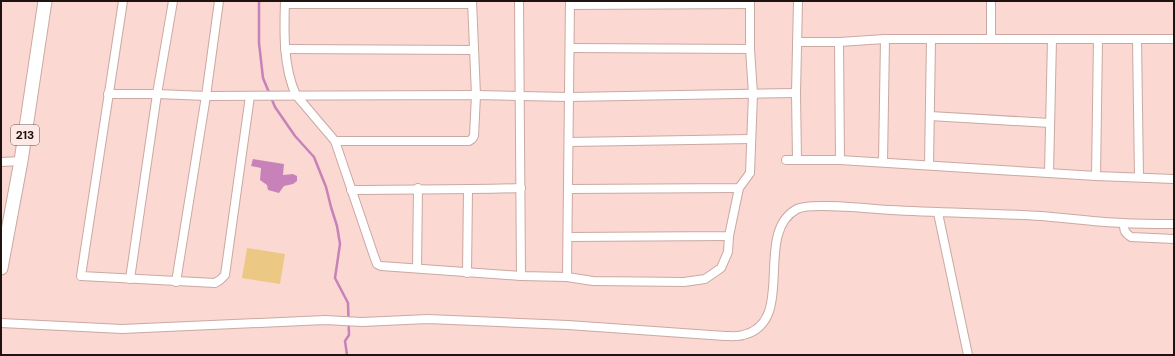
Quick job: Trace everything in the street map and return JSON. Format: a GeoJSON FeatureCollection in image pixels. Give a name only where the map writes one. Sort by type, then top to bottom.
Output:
{"type":"FeatureCollection","features":[{"type":"Feature","properties":{"kind":"main road","name":"213"},"geometry":{"type":"LineString","coordinates":[[1,268],[21,161],[45,1]]}},
{"type":"Feature","properties":{"kind":"street"},"geometry":{"type":"LineString","coordinates":[[123,1],[81,276],[215,283],[225,275],[250,96]]}},
{"type":"Feature","properties":{"kind":"street"},"geometry":{"type":"LineString","coordinates":[[130,279],[173,1]]}},
{"type":"Feature","properties":{"kind":"street"},"geometry":{"type":"LineString","coordinates":[[176,282],[206,96],[219,1]]}},
{"type":"Feature","properties":{"kind":"street"},"geometry":{"type":"LineString","coordinates":[[519,1],[521,188],[520,276]]}},
{"type":"Feature","properties":{"kind":"street"},"geometry":{"type":"LineString","coordinates":[[797,160],[796,93],[798,1]]}},
{"type":"Feature","properties":{"kind":"street"},"geometry":{"type":"LineString","coordinates":[[991,1],[991,39]]}},
{"type":"Feature","properties":{"kind":"street"},"geometry":{"type":"LineString","coordinates":[[335,140],[472,140],[474,136],[476,95],[472,2],[285,2],[285,49],[291,86],[296,95],[335,140],[377,264],[381,266],[467,273],[567,277],[592,281],[684,282],[705,279],[721,268],[728,252],[729,236],[739,188],[750,173],[753,94],[750,49],[750,3],[570,3],[567,277]]}},
{"type":"Feature","properties":{"kind":"street"},"geometry":{"type":"LineString","coordinates":[[797,42],[839,42],[885,39],[1174,39]]}},
{"type":"Feature","properties":{"kind":"street"},"geometry":{"type":"LineString","coordinates":[[883,162],[885,39]]}},
{"type":"Feature","properties":{"kind":"street"},"geometry":{"type":"LineString","coordinates":[[1049,173],[1052,39]]}},
{"type":"Feature","properties":{"kind":"street"},"geometry":{"type":"LineString","coordinates":[[1096,176],[1098,39]]}},
{"type":"Feature","properties":{"kind":"street"},"geometry":{"type":"LineString","coordinates":[[1137,39],[1139,178]]}},
{"type":"Feature","properties":{"kind":"street"},"geometry":{"type":"LineString","coordinates":[[929,165],[932,40]]}},
{"type":"Feature","properties":{"kind":"street"},"geometry":{"type":"LineString","coordinates":[[839,42],[840,160]]}},
{"type":"Feature","properties":{"kind":"street"},"geometry":{"type":"LineString","coordinates":[[570,48],[750,49]]}},
{"type":"Feature","properties":{"kind":"street"},"geometry":{"type":"LineString","coordinates":[[285,49],[474,50]]}},
{"type":"Feature","properties":{"kind":"street"},"geometry":{"type":"LineString","coordinates":[[108,94],[206,96],[476,95],[569,97],[796,93]]}},
{"type":"Feature","properties":{"kind":"street"},"geometry":{"type":"LineString","coordinates":[[930,116],[1050,123]]}},
{"type":"Feature","properties":{"kind":"street"},"geometry":{"type":"LineString","coordinates":[[569,142],[751,139]]}},
{"type":"Feature","properties":{"kind":"street"},"geometry":{"type":"LineString","coordinates":[[786,160],[883,162],[1096,176],[1174,179]]}},
{"type":"Feature","properties":{"kind":"street"},"geometry":{"type":"LineString","coordinates":[[1,162],[21,161]]}},
{"type":"Feature","properties":{"kind":"street"},"geometry":{"type":"LineString","coordinates":[[351,190],[418,188],[468,190],[521,188]]}},
{"type":"Feature","properties":{"kind":"street"},"geometry":{"type":"LineString","coordinates":[[417,268],[418,188]]}},
{"type":"Feature","properties":{"kind":"street"},"geometry":{"type":"LineString","coordinates":[[568,188],[739,188]]}},
{"type":"Feature","properties":{"kind":"street"},"geometry":{"type":"LineString","coordinates":[[467,273],[468,190]]}},
{"type":"Feature","properties":{"kind":"street"},"geometry":{"type":"LineString","coordinates":[[1,323],[122,329],[325,320],[362,322],[428,319],[568,325],[743,336],[755,330],[764,322],[770,310],[776,244],[780,228],[788,217],[798,208],[812,206],[834,206],[938,213],[1041,216],[1124,224],[1174,224]]}},
{"type":"Feature","properties":{"kind":"street"},"geometry":{"type":"LineString","coordinates":[[938,213],[968,355]]}},
{"type":"Feature","properties":{"kind":"street"},"geometry":{"type":"LineString","coordinates":[[1124,224],[1126,234],[1131,237],[1174,238]]}},
{"type":"Feature","properties":{"kind":"street"},"geometry":{"type":"LineString","coordinates":[[568,237],[729,236]]}},
{"type":"Feature","properties":{"kind":"shaded area"},"geometry":{"type":"Polygon","coordinates":[[[253,159],[284,164],[283,175],[293,174],[297,176],[297,181],[293,184],[284,186],[279,193],[268,190],[267,185],[260,180],[261,168],[251,166],[253,159]]]}},
{"type":"Feature","properties":{"kind":"shaded area"},"geometry":{"type":"Polygon","coordinates":[[[247,248],[285,254],[280,284],[242,278],[247,248]]]}},
{"type":"Feature","properties":{"kind":"waterway"},"geometry":{"type":"LineString","coordinates":[[259,1],[259,43],[263,78],[275,107],[295,136],[314,157],[326,187],[337,226],[340,244],[335,278],[348,303],[349,335],[345,341],[347,355]]}}]}
